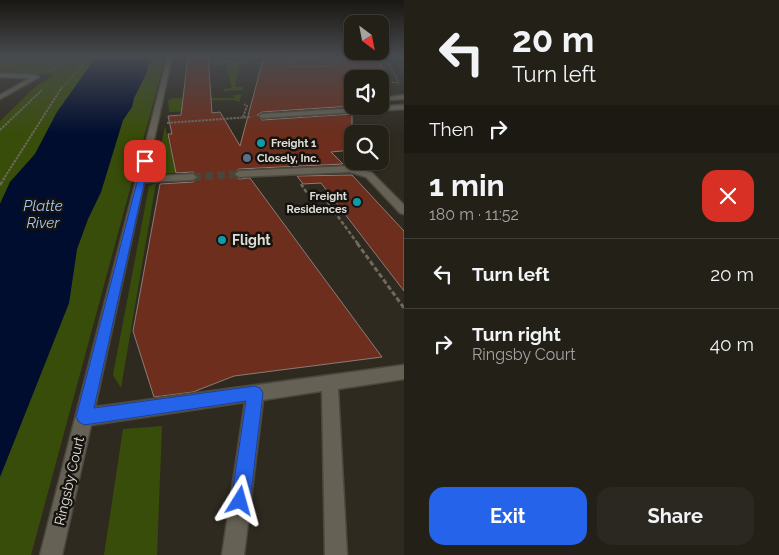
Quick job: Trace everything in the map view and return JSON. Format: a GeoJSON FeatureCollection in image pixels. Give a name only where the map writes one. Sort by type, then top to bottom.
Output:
{"type":"FeatureCollection","features":[{"type":"Feature","properties":{"kind":"street"},"geometry":{"type":"LineString","coordinates":[[0,97],[29,82]]}},
{"type":"Feature","properties":{"kind":"street","name":"Ringsby Court"},"geometry":{"type":"LineString","coordinates":[[51,555],[164,82]]}},
{"type":"Feature","properties":{"kind":"street"},"geometry":{"type":"LineString","coordinates":[[389,98],[403,98]]}},
{"type":"Feature","properties":{"kind":"street"},"geometry":{"type":"LineString","coordinates":[[262,116],[404,106]]}},
{"type":"Feature","properties":{"kind":"street"},"geometry":{"type":"LineString","coordinates":[[239,174],[351,168],[369,175],[404,211]]}},
{"type":"Feature","properties":{"kind":"street"},"geometry":{"type":"LineString","coordinates":[[141,180],[193,177]]}},
{"type":"Feature","properties":{"kind":"street"},"geometry":{"type":"LineString","coordinates":[[84,417],[404,372]]}},
{"type":"Feature","properties":{"kind":"street"},"geometry":{"type":"LineString","coordinates":[[330,382],[336,555]]}},
{"type":"Feature","properties":{"kind":"street"},"geometry":{"type":"LineString","coordinates":[[233,555],[255,393]]}},
{"type":"Feature","properties":{"kind":"path"},"geometry":{"type":"LineString","coordinates":[[0,185],[65,82]]}},
{"type":"Feature","properties":{"kind":"path"},"geometry":{"type":"LineString","coordinates":[[0,130],[43,88],[39,84]]}},
{"type":"Feature","properties":{"kind":"path"},"geometry":{"type":"LineString","coordinates":[[244,104],[246,107],[244,118]]}},
{"type":"Feature","properties":{"kind":"path"},"geometry":{"type":"LineString","coordinates":[[154,124],[262,116]]}},
{"type":"Feature","properties":{"kind":"path"},"geometry":{"type":"LineString","coordinates":[[293,172],[308,193],[320,192],[404,308]]}},
{"type":"Feature","properties":{"kind":"green space"},"geometry":{"type":"Polygon","coordinates":[[[43,82],[78,82],[57,112],[35,154],[10,182],[0,204],[0,121],[35,87],[43,82]]]}},
{"type":"Feature","properties":{"kind":"green space"},"geometry":{"type":"Polygon","coordinates":[[[142,82],[159,82],[31,555],[0,555],[0,477],[69,303],[77,249],[88,219],[101,192],[123,120],[132,107],[142,82]]]}},
{"type":"Feature","properties":{"kind":"green space"},"geometry":{"type":"Polygon","coordinates":[[[230,82],[236,82],[235,87],[243,87],[243,90],[224,91],[223,89],[232,88],[230,82]]]}},
{"type":"Feature","properties":{"kind":"green space"},"geometry":{"type":"Polygon","coordinates":[[[242,94],[239,102],[234,100],[193,101],[195,111],[169,112],[168,100],[174,98],[235,98],[234,95],[242,94]]]}},
{"type":"Feature","properties":{"kind":"green space"},"geometry":{"type":"Polygon","coordinates":[[[165,126],[174,163],[194,171],[161,174],[162,157],[159,156],[165,126]]]}},
{"type":"Feature","properties":{"kind":"green space"},"geometry":{"type":"Polygon","coordinates":[[[156,183],[121,388],[113,375],[149,186],[156,183]]]}},
{"type":"Feature","properties":{"kind":"green space"},"geometry":{"type":"Polygon","coordinates":[[[162,426],[157,555],[104,555],[123,429],[162,426]]]}},
{"type":"Feature","properties":{"kind":"water","name":"Platte River"},"geometry":{"type":"Polygon","coordinates":[[[78,82],[142,82],[132,107],[123,120],[101,192],[88,219],[77,249],[69,303],[0,477],[0,204],[10,182],[35,154],[57,112],[78,82]]]}},
{"type":"Feature","properties":{"kind":"building","name":"Flight"},"geometry":{"type":"Polygon","coordinates":[[[185,82],[210,82],[212,113],[220,112],[240,146],[257,82],[344,82],[344,107],[262,112],[257,115],[262,120],[352,115],[352,125],[344,125],[344,151],[331,152],[343,164],[239,169],[233,174],[239,179],[250,178],[382,357],[234,376],[193,392],[154,397],[133,331],[160,184],[193,182],[199,177],[193,172],[176,173],[168,134],[172,134],[168,116],[181,115],[185,82]]]}},
{"type":"Feature","properties":{"kind":"building","name":"Freight Residences"},"geometry":{"type":"Polygon","coordinates":[[[352,175],[404,231],[404,291],[321,183],[303,184],[297,176],[352,175]]]}},
{"type":"Feature","properties":{"kind":"tunnel"},"geometry":{"type":"LineString","coordinates":[[193,177],[239,174]]}},
{"type":"Feature","properties":{"kind":"place","name":"Freight 1"},"geometry":{"type":"Point","coordinates":[261,143]}},
{"type":"Feature","properties":{"kind":"place","name":"Closely, Inc."},"geometry":{"type":"Point","coordinates":[247,158]}},
{"type":"Feature","properties":{"kind":"place","name":"Freight Residences"},"geometry":{"type":"Point","coordinates":[357,202]}},
{"type":"Feature","properties":{"kind":"place","name":"Flight"},"geometry":{"type":"Point","coordinates":[222,240]}},
{"type":"Feature","properties":{"kind":"route"},"geometry":{"type":"LineString","coordinates":[[145,161],[84,417],[255,393],[240,501]]}}]}
